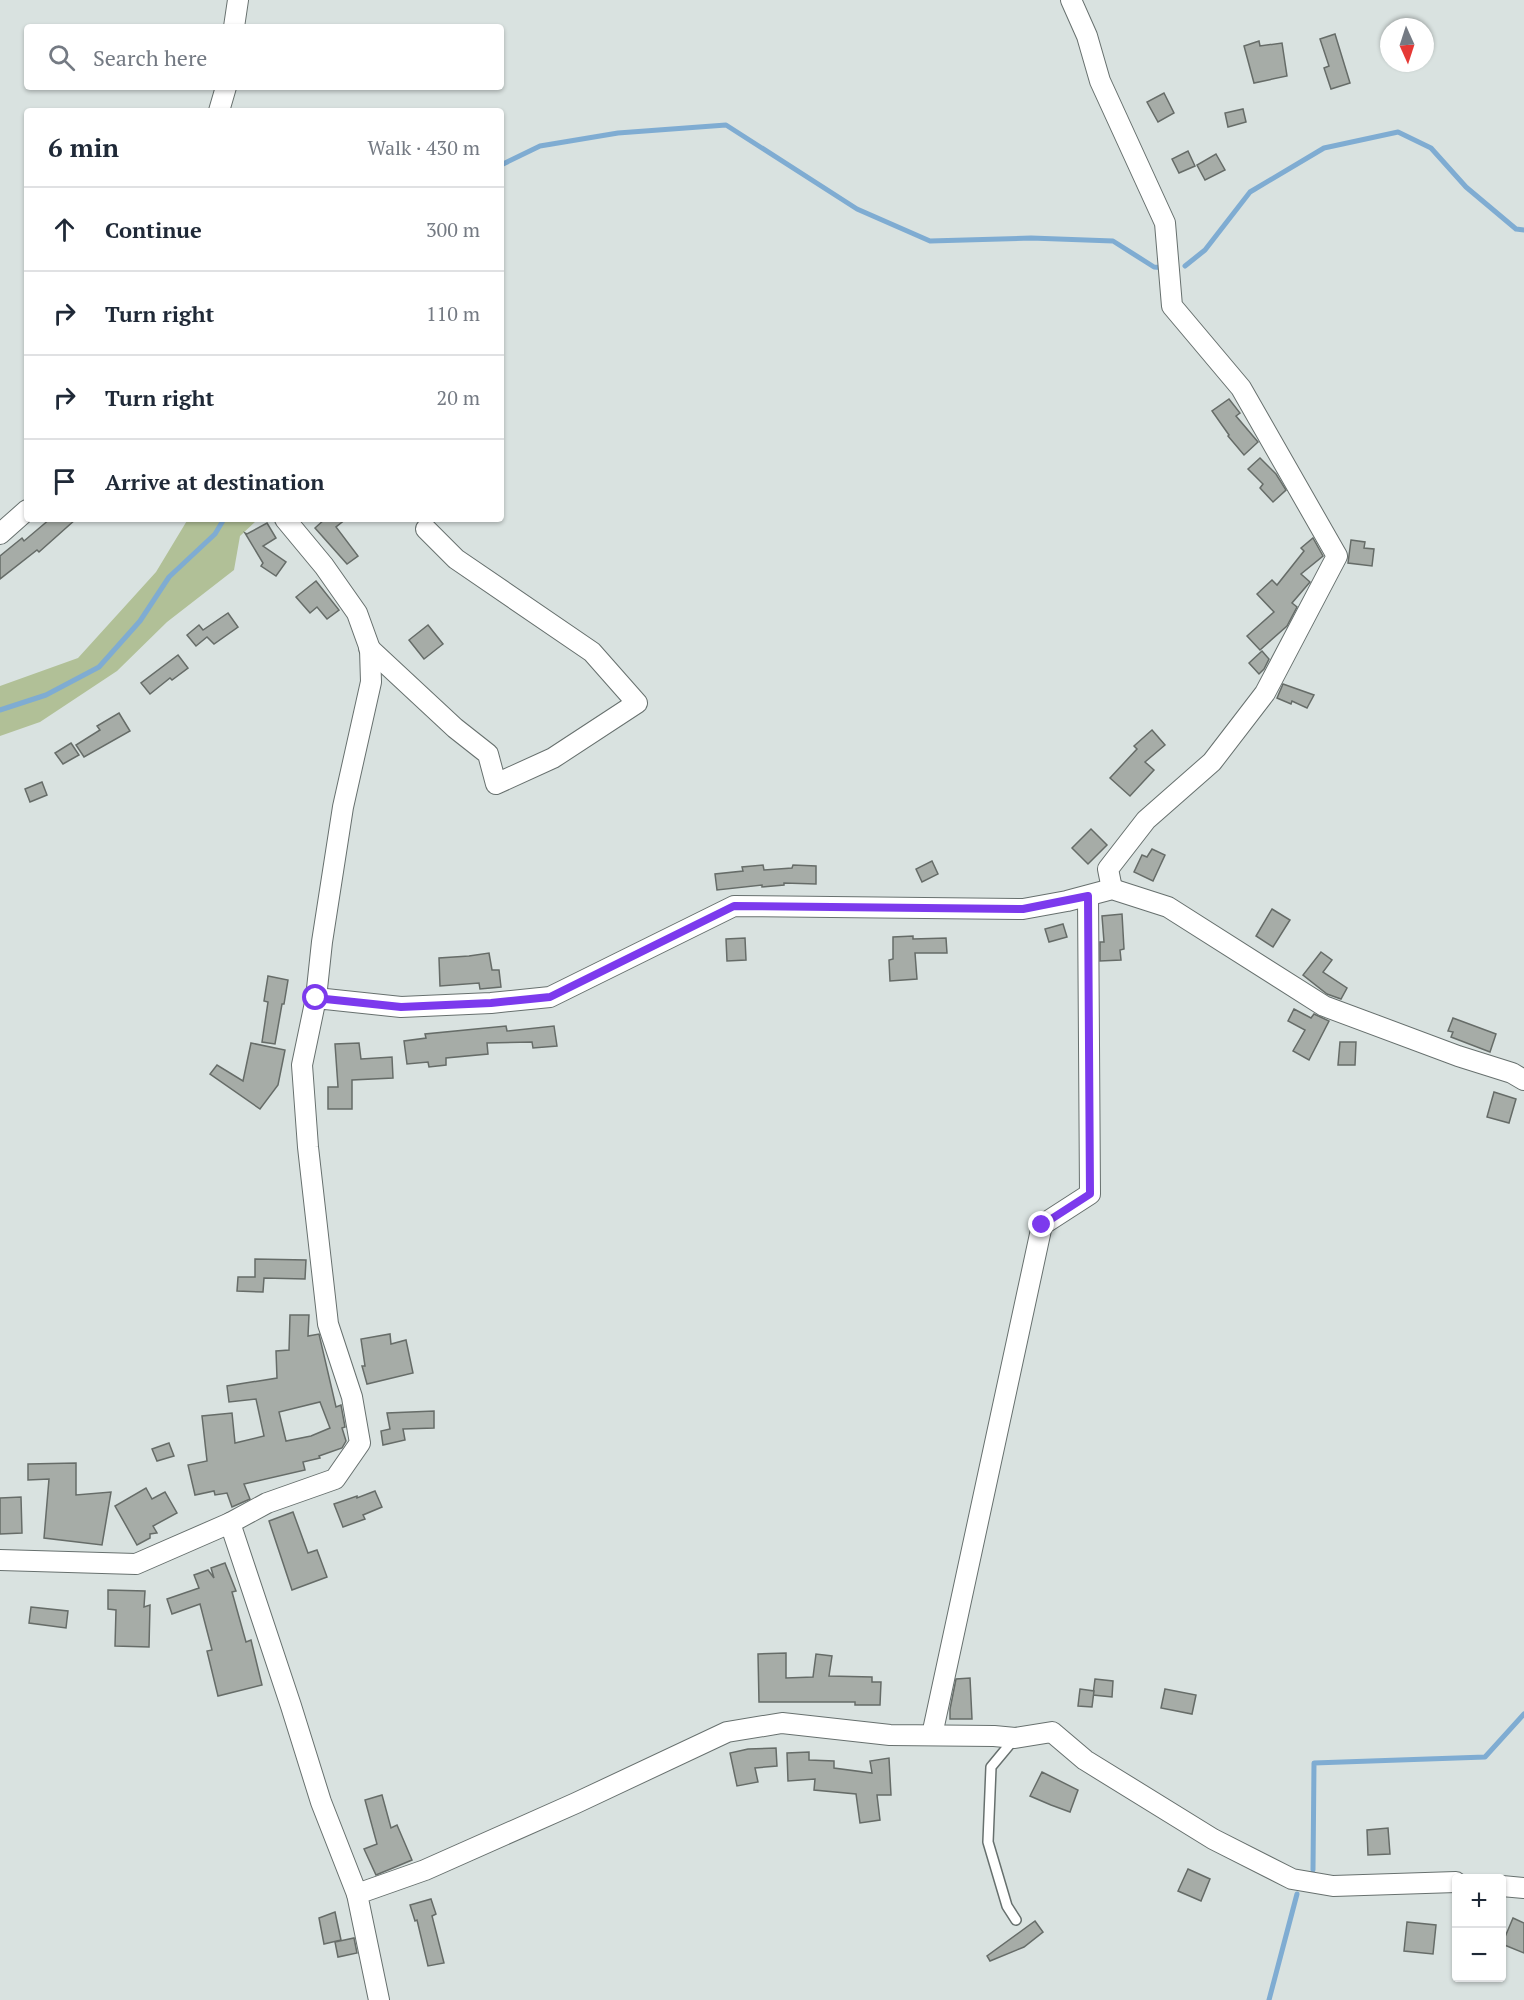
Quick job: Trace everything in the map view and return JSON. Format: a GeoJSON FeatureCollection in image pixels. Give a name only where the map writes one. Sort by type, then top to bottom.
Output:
{"type":"FeatureCollection","features":[{"type":"Feature","properties":{"kind":"street"},"geometry":{"type":"LineString","coordinates":[[234,24],[238,0]]}},
{"type":"Feature","properties":{"kind":"street"},"geometry":{"type":"LineString","coordinates":[[1071,0],[1088,36],[1100,81],[1165,223],[1172,306],[1241,388],[1337,555],[1265,693],[1212,762],[1146,820],[1108,869],[1112,889]]}},
{"type":"Feature","properties":{"kind":"street"},"geometry":{"type":"LineString","coordinates":[[220,108],[225,90]]}},
{"type":"Feature","properties":{"kind":"street"},"geometry":{"type":"LineString","coordinates":[[0,534],[24,513]]}},
{"type":"Feature","properties":{"kind":"street"},"geometry":{"type":"LineString","coordinates":[[0,1560],[136,1563],[230,1523],[267,1503],[335,1479],[360,1443],[352,1397],[328,1324],[308,1147],[302,1065],[316,998],[322,942],[343,807],[371,682],[369,648],[357,613],[324,566],[287,522]]}},
{"type":"Feature","properties":{"kind":"street"},"geometry":{"type":"LineString","coordinates":[[369,648],[455,728],[488,754],[496,784],[553,758],[637,703],[592,652],[456,559],[426,529]]}},
{"type":"Feature","properties":{"kind":"street"},"geometry":{"type":"LineString","coordinates":[[316,998],[401,1007],[491,1003],[550,997],[734,906],[1023,909],[1112,889],[1168,907],[1324,1006],[1458,1056],[1512,1073],[1524,1080]]}},
{"type":"Feature","properties":{"kind":"street"},"geometry":{"type":"LineString","coordinates":[[932,1735],[1042,1225],[1090,1194],[1088,896]]}},
{"type":"Feature","properties":{"kind":"street"},"geometry":{"type":"LineString","coordinates":[[230,1523],[321,1802],[357,1894],[379,2000]]}},
{"type":"Feature","properties":{"kind":"street"},"geometry":{"type":"LineString","coordinates":[[357,1894],[425,1870],[576,1803],[727,1732],[782,1723],[890,1735],[1015,1738],[1052,1732],[1085,1760],[1213,1839],[1292,1879],[1333,1887],[1452,1882]]}},
{"type":"Feature","properties":{"kind":"street"},"geometry":{"type":"LineString","coordinates":[[1506,1886],[1524,1888]]}},
{"type":"Feature","properties":{"kind":"lane"},"geometry":{"type":"LineString","coordinates":[[1015,1738],[991,1767],[988,1842],[1006,1906],[1016,1920]]}},
{"type":"Feature","properties":{"kind":"green space"},"geometry":{"type":"Polygon","coordinates":[[[186,522],[255,522],[240,536],[234,570],[167,622],[117,671],[40,722],[0,736],[0,686],[78,658],[156,572],[186,522]]]}},
{"type":"Feature","properties":{"kind":"building"},"geometry":{"type":"Polygon","coordinates":[[[1335,34],[1350,83],[1331,89],[1324,68],[1329,66],[1320,39],[1335,34]]]}},
{"type":"Feature","properties":{"kind":"building"},"geometry":{"type":"Polygon","coordinates":[[[1259,41],[1260,46],[1282,43],[1287,76],[1254,83],[1244,46],[1259,41]]]}},
{"type":"Feature","properties":{"kind":"building"},"geometry":{"type":"Polygon","coordinates":[[[1164,93],[1174,113],[1158,122],[1147,102],[1164,93]]]}},
{"type":"Feature","properties":{"kind":"building"},"geometry":{"type":"Polygon","coordinates":[[[1243,109],[1246,122],[1228,127],[1225,113],[1243,109]]]}},
{"type":"Feature","properties":{"kind":"building"},"geometry":{"type":"Polygon","coordinates":[[[1188,151],[1195,166],[1179,173],[1172,159],[1188,151]]]}},
{"type":"Feature","properties":{"kind":"building"},"geometry":{"type":"Polygon","coordinates":[[[1216,154],[1225,170],[1205,180],[1197,165],[1216,154]]]}},
{"type":"Feature","properties":{"kind":"building"},"geometry":{"type":"Polygon","coordinates":[[[1229,399],[1240,413],[1236,416],[1258,442],[1244,455],[1212,411],[1229,399]]]}},
{"type":"Feature","properties":{"kind":"building"},"geometry":{"type":"Polygon","coordinates":[[[1260,458],[1276,474],[1286,490],[1273,502],[1260,488],[1263,484],[1248,469],[1260,458]]]}},
{"type":"Feature","properties":{"kind":"building"},"geometry":{"type":"Polygon","coordinates":[[[46,522],[73,522],[39,552],[37,550],[0,579],[0,556],[22,538],[24,541],[46,522]]]}},
{"type":"Feature","properties":{"kind":"building"},"geometry":{"type":"Polygon","coordinates":[[[322,522],[342,522],[336,527],[358,556],[347,564],[315,528],[322,522]]]}},
{"type":"Feature","properties":{"kind":"building"},"geometry":{"type":"Polygon","coordinates":[[[267,523],[276,538],[263,546],[286,562],[276,576],[261,566],[263,563],[245,533],[267,523]]]}},
{"type":"Feature","properties":{"kind":"building"},"geometry":{"type":"Polygon","coordinates":[[[1313,538],[1323,556],[1301,574],[1310,582],[1292,603],[1297,607],[1287,626],[1260,650],[1247,636],[1274,612],[1257,594],[1272,580],[1277,585],[1304,551],[1301,548],[1313,538]]]}},
{"type":"Feature","properties":{"kind":"building"},"geometry":{"type":"Polygon","coordinates":[[[1351,540],[1365,542],[1364,548],[1374,549],[1372,566],[1348,563],[1351,540]]]}},
{"type":"Feature","properties":{"kind":"building"},"geometry":{"type":"Polygon","coordinates":[[[316,581],[339,610],[327,619],[317,607],[310,613],[296,597],[316,581]]]}},
{"type":"Feature","properties":{"kind":"building"},"geometry":{"type":"Polygon","coordinates":[[[228,613],[238,627],[214,644],[207,637],[196,646],[187,635],[199,625],[203,630],[228,613]]]}},
{"type":"Feature","properties":{"kind":"building"},"geometry":{"type":"Polygon","coordinates":[[[428,625],[443,644],[424,659],[409,640],[428,625]]]}},
{"type":"Feature","properties":{"kind":"building"},"geometry":{"type":"Polygon","coordinates":[[[1262,651],[1269,659],[1259,674],[1249,663],[1262,651]]]}},
{"type":"Feature","properties":{"kind":"building"},"geometry":{"type":"Polygon","coordinates":[[[178,655],[188,668],[172,680],[170,678],[150,694],[141,683],[178,655]]]}},
{"type":"Feature","properties":{"kind":"building"},"geometry":{"type":"Polygon","coordinates":[[[1283,684],[1314,695],[1307,708],[1292,701],[1291,704],[1277,698],[1283,684]]]}},
{"type":"Feature","properties":{"kind":"building"},"geometry":{"type":"Polygon","coordinates":[[[119,713],[130,731],[84,757],[76,745],[100,730],[97,726],[119,713]]]}},
{"type":"Feature","properties":{"kind":"building"},"geometry":{"type":"Polygon","coordinates":[[[1152,730],[1165,745],[1145,762],[1154,770],[1130,796],[1110,778],[1137,749],[1134,746],[1152,730]]]}},
{"type":"Feature","properties":{"kind":"building"},"geometry":{"type":"Polygon","coordinates":[[[71,743],[79,755],[63,764],[55,753],[71,743]]]}},
{"type":"Feature","properties":{"kind":"building"},"geometry":{"type":"Polygon","coordinates":[[[42,782],[47,795],[30,802],[25,789],[42,782]]]}},
{"type":"Feature","properties":{"kind":"building"},"geometry":{"type":"Polygon","coordinates":[[[1091,829],[1107,845],[1088,864],[1072,848],[1091,829]]]}},
{"type":"Feature","properties":{"kind":"building"},"geometry":{"type":"Polygon","coordinates":[[[1152,849],[1165,855],[1153,881],[1134,872],[1142,855],[1147,857],[1152,849]]]}},
{"type":"Feature","properties":{"kind":"building"},"geometry":{"type":"Polygon","coordinates":[[[932,861],[938,874],[922,882],[916,869],[932,861]]]}},
{"type":"Feature","properties":{"kind":"building"},"geometry":{"type":"Polygon","coordinates":[[[763,865],[764,870],[792,868],[793,865],[816,866],[816,884],[784,883],[784,885],[717,890],[715,874],[743,871],[742,867],[763,865]]]}},
{"type":"Feature","properties":{"kind":"building"},"geometry":{"type":"Polygon","coordinates":[[[1272,909],[1290,920],[1273,947],[1256,936],[1272,909]]]}},
{"type":"Feature","properties":{"kind":"building"},"geometry":{"type":"Polygon","coordinates":[[[1122,914],[1124,949],[1120,950],[1121,960],[1100,961],[1100,942],[1104,942],[1102,916],[1122,914]]]}},
{"type":"Feature","properties":{"kind":"building"},"geometry":{"type":"Polygon","coordinates":[[[1063,924],[1067,937],[1049,942],[1045,929],[1063,924]]]}},
{"type":"Feature","properties":{"kind":"building"},"geometry":{"type":"Polygon","coordinates":[[[913,936],[913,939],[946,938],[947,953],[915,953],[917,979],[890,981],[889,960],[893,959],[893,937],[913,936]]]}},
{"type":"Feature","properties":{"kind":"building"},"geometry":{"type":"Polygon","coordinates":[[[745,938],[746,960],[727,961],[726,939],[745,938]]]}},
{"type":"Feature","properties":{"kind":"building"},"geometry":{"type":"Polygon","coordinates":[[[1321,952],[1332,960],[1323,972],[1347,988],[1341,999],[1327,994],[1303,975],[1321,952]]]}},
{"type":"Feature","properties":{"kind":"building"},"geometry":{"type":"Polygon","coordinates":[[[489,953],[492,970],[499,970],[501,987],[480,989],[479,983],[440,986],[439,958],[489,953]]]}},
{"type":"Feature","properties":{"kind":"building"},"geometry":{"type":"Polygon","coordinates":[[[268,976],[288,980],[275,1044],[262,1042],[268,1002],[264,1001],[268,976]]]}},
{"type":"Feature","properties":{"kind":"building"},"geometry":{"type":"Polygon","coordinates":[[[1294,1009],[1311,1018],[1314,1014],[1329,1021],[1309,1060],[1293,1051],[1305,1030],[1288,1021],[1294,1009]]]}},
{"type":"Feature","properties":{"kind":"building"},"geometry":{"type":"Polygon","coordinates":[[[1453,1018],[1496,1034],[1490,1052],[1451,1037],[1453,1032],[1448,1031],[1453,1018]]]}},
{"type":"Feature","properties":{"kind":"building"},"geometry":{"type":"Polygon","coordinates":[[[506,1026],[507,1031],[554,1026],[557,1046],[533,1048],[532,1042],[487,1043],[488,1054],[446,1058],[446,1065],[429,1067],[428,1062],[407,1064],[404,1041],[426,1038],[425,1034],[506,1026]]]}},
{"type":"Feature","properties":{"kind":"building"},"geometry":{"type":"Polygon","coordinates":[[[1340,1042],[1356,1042],[1355,1065],[1338,1065],[1340,1042]]]}},
{"type":"Feature","properties":{"kind":"building"},"geometry":{"type":"Polygon","coordinates":[[[251,1043],[285,1050],[278,1085],[260,1109],[210,1074],[217,1065],[243,1081],[251,1043]]]}},
{"type":"Feature","properties":{"kind":"building"},"geometry":{"type":"Polygon","coordinates":[[[359,1043],[361,1059],[392,1057],[393,1078],[352,1080],[352,1109],[328,1109],[328,1087],[338,1087],[335,1044],[359,1043]]]}},
{"type":"Feature","properties":{"kind":"building"},"geometry":{"type":"Polygon","coordinates":[[[1494,1092],[1516,1099],[1509,1123],[1487,1117],[1494,1092]]]}},
{"type":"Feature","properties":{"kind":"building"},"geometry":{"type":"Polygon","coordinates":[[[255,1259],[306,1260],[305,1279],[264,1278],[263,1292],[237,1291],[238,1277],[255,1277],[255,1259]]]}},
{"type":"Feature","properties":{"kind":"building"},"geometry":{"type":"Polygon","coordinates":[[[290,1315],[309,1315],[308,1336],[319,1334],[336,1407],[341,1405],[345,1427],[342,1428],[346,1441],[342,1448],[319,1456],[320,1458],[303,1462],[305,1470],[244,1484],[250,1499],[232,1507],[227,1493],[215,1495],[214,1491],[195,1495],[188,1465],[207,1461],[202,1416],[232,1413],[235,1443],[264,1436],[256,1399],[229,1402],[227,1386],[277,1378],[276,1351],[289,1350],[290,1315]],[[320,1402],[279,1412],[286,1441],[311,1436],[330,1428],[320,1402]]]}},
{"type":"Feature","properties":{"kind":"building"},"geometry":{"type":"Polygon","coordinates":[[[390,1334],[391,1344],[406,1340],[413,1373],[367,1384],[362,1366],[365,1366],[361,1339],[390,1334]]]}},
{"type":"Feature","properties":{"kind":"building"},"geometry":{"type":"Polygon","coordinates":[[[434,1411],[434,1428],[403,1429],[405,1440],[383,1445],[381,1431],[390,1429],[387,1413],[434,1411]]]}},
{"type":"Feature","properties":{"kind":"building"},"geometry":{"type":"Polygon","coordinates":[[[169,1443],[174,1456],[157,1461],[152,1449],[169,1443]]]}},
{"type":"Feature","properties":{"kind":"building"},"geometry":{"type":"Polygon","coordinates":[[[76,1463],[76,1495],[111,1492],[102,1545],[44,1538],[49,1479],[28,1480],[28,1464],[76,1463]]]}},
{"type":"Feature","properties":{"kind":"building"},"geometry":{"type":"Polygon","coordinates":[[[146,1488],[152,1499],[165,1492],[177,1513],[153,1526],[157,1533],[150,1534],[150,1538],[137,1545],[115,1506],[146,1488]]]}},
{"type":"Feature","properties":{"kind":"building"},"geometry":{"type":"Polygon","coordinates":[[[375,1491],[382,1507],[363,1515],[365,1519],[343,1527],[334,1504],[375,1491]]]}},
{"type":"Feature","properties":{"kind":"building"},"geometry":{"type":"Polygon","coordinates":[[[21,1497],[22,1533],[0,1534],[0,1498],[21,1497]]]}},
{"type":"Feature","properties":{"kind":"building"},"geometry":{"type":"Polygon","coordinates":[[[293,1512],[308,1553],[317,1550],[327,1577],[292,1590],[269,1521],[293,1512]]]}},
{"type":"Feature","properties":{"kind":"building"},"geometry":{"type":"Polygon","coordinates":[[[225,1563],[236,1591],[232,1592],[246,1642],[251,1640],[262,1685],[218,1696],[207,1651],[212,1650],[200,1604],[172,1614],[167,1599],[199,1588],[194,1575],[208,1570],[214,1578],[211,1568],[225,1563]]]}},
{"type":"Feature","properties":{"kind":"building"},"geometry":{"type":"Polygon","coordinates":[[[108,1590],[145,1591],[144,1607],[150,1605],[149,1647],[115,1646],[116,1610],[108,1609],[108,1590]]]}},
{"type":"Feature","properties":{"kind":"building"},"geometry":{"type":"Polygon","coordinates":[[[31,1607],[68,1611],[66,1628],[29,1623],[31,1607]]]}},
{"type":"Feature","properties":{"kind":"building"},"geometry":{"type":"Polygon","coordinates":[[[786,1653],[786,1678],[813,1677],[816,1654],[832,1656],[829,1676],[872,1677],[872,1682],[881,1682],[880,1705],[855,1705],[855,1702],[759,1702],[758,1654],[786,1653]]]}},
{"type":"Feature","properties":{"kind":"building"},"geometry":{"type":"Polygon","coordinates":[[[970,1678],[972,1719],[950,1719],[956,1679],[970,1678]]]}},
{"type":"Feature","properties":{"kind":"building"},"geometry":{"type":"Polygon","coordinates":[[[1095,1679],[1113,1681],[1112,1697],[1093,1695],[1095,1679]]]}},
{"type":"Feature","properties":{"kind":"building"},"geometry":{"type":"Polygon","coordinates":[[[1080,1689],[1094,1691],[1092,1707],[1078,1706],[1080,1689]]]}},
{"type":"Feature","properties":{"kind":"building"},"geometry":{"type":"Polygon","coordinates":[[[1165,1689],[1196,1695],[1192,1714],[1161,1708],[1165,1689]]]}},
{"type":"Feature","properties":{"kind":"building"},"geometry":{"type":"Polygon","coordinates":[[[776,1748],[777,1766],[755,1768],[758,1782],[737,1786],[730,1753],[748,1749],[776,1748]]]}},
{"type":"Feature","properties":{"kind":"building"},"geometry":{"type":"Polygon","coordinates":[[[809,1752],[809,1760],[834,1761],[834,1768],[872,1773],[870,1761],[889,1758],[891,1795],[877,1795],[880,1820],[860,1823],[856,1794],[814,1790],[815,1779],[788,1781],[787,1753],[809,1752]]]}},
{"type":"Feature","properties":{"kind":"building"},"geometry":{"type":"Polygon","coordinates":[[[1042,1772],[1078,1790],[1070,1812],[1030,1796],[1042,1772]]]}},
{"type":"Feature","properties":{"kind":"building"},"geometry":{"type":"Polygon","coordinates":[[[382,1795],[391,1828],[397,1825],[412,1860],[376,1875],[364,1849],[377,1844],[365,1800],[382,1795]]]}},
{"type":"Feature","properties":{"kind":"building"},"geometry":{"type":"Polygon","coordinates":[[[1388,1828],[1390,1854],[1368,1855],[1367,1830],[1388,1828]]]}},
{"type":"Feature","properties":{"kind":"building"},"geometry":{"type":"Polygon","coordinates":[[[1188,1869],[1210,1879],[1201,1901],[1178,1891],[1188,1869]]]}},
{"type":"Feature","properties":{"kind":"building"},"geometry":{"type":"Polygon","coordinates":[[[431,1899],[436,1914],[432,1916],[444,1963],[428,1966],[417,1920],[415,1921],[410,1905],[431,1899]]]}},
{"type":"Feature","properties":{"kind":"building"},"geometry":{"type":"Polygon","coordinates":[[[335,1912],[341,1940],[324,1944],[319,1918],[335,1912]]]}},
{"type":"Feature","properties":{"kind":"building"},"geometry":{"type":"Polygon","coordinates":[[[1513,1918],[1524,1923],[1524,1953],[1506,1946],[1506,1935],[1513,1918]]]}},
{"type":"Feature","properties":{"kind":"building"},"geometry":{"type":"Polygon","coordinates":[[[1035,1921],[1043,1932],[1024,1947],[990,1961],[987,1956],[1035,1921]]]}},
{"type":"Feature","properties":{"kind":"building"},"geometry":{"type":"Polygon","coordinates":[[[1407,1922],[1436,1925],[1433,1954],[1404,1951],[1407,1922]]]}},
{"type":"Feature","properties":{"kind":"building"},"geometry":{"type":"Polygon","coordinates":[[[354,1938],[357,1953],[338,1957],[335,1942],[354,1938]]]}},
{"type":"Feature","properties":{"kind":"waterway"},"geometry":{"type":"LineString","coordinates":[[504,164],[540,146],[618,133],[726,125],[857,209],[930,241],[1031,238],[1113,241],[1154,267],[1166,268]]}},
{"type":"Feature","properties":{"kind":"waterway"},"geometry":{"type":"LineString","coordinates":[[1185,266],[1205,250],[1250,192],[1324,148],[1398,132],[1431,148],[1466,187],[1516,229],[1524,230]]}},
{"type":"Feature","properties":{"kind":"waterway"},"geometry":{"type":"LineString","coordinates":[[0,710],[46,695],[99,667],[140,621],[169,577],[215,534],[222,522]]}},
{"type":"Feature","properties":{"kind":"waterway"},"geometry":{"type":"LineString","coordinates":[[1313,1870],[1314,1763],[1485,1757],[1524,1714]]}},
{"type":"Feature","properties":{"kind":"waterway"},"geometry":{"type":"LineString","coordinates":[[1269,2000],[1297,1894]]}},
{"type":"Feature","properties":{"kind":"route"},"geometry":{"type":"LineString","coordinates":[[316,998],[401,1007],[491,1003],[550,997],[734,906],[1023,909],[1088,896],[1090,1194],[1042,1225]]}}]}
